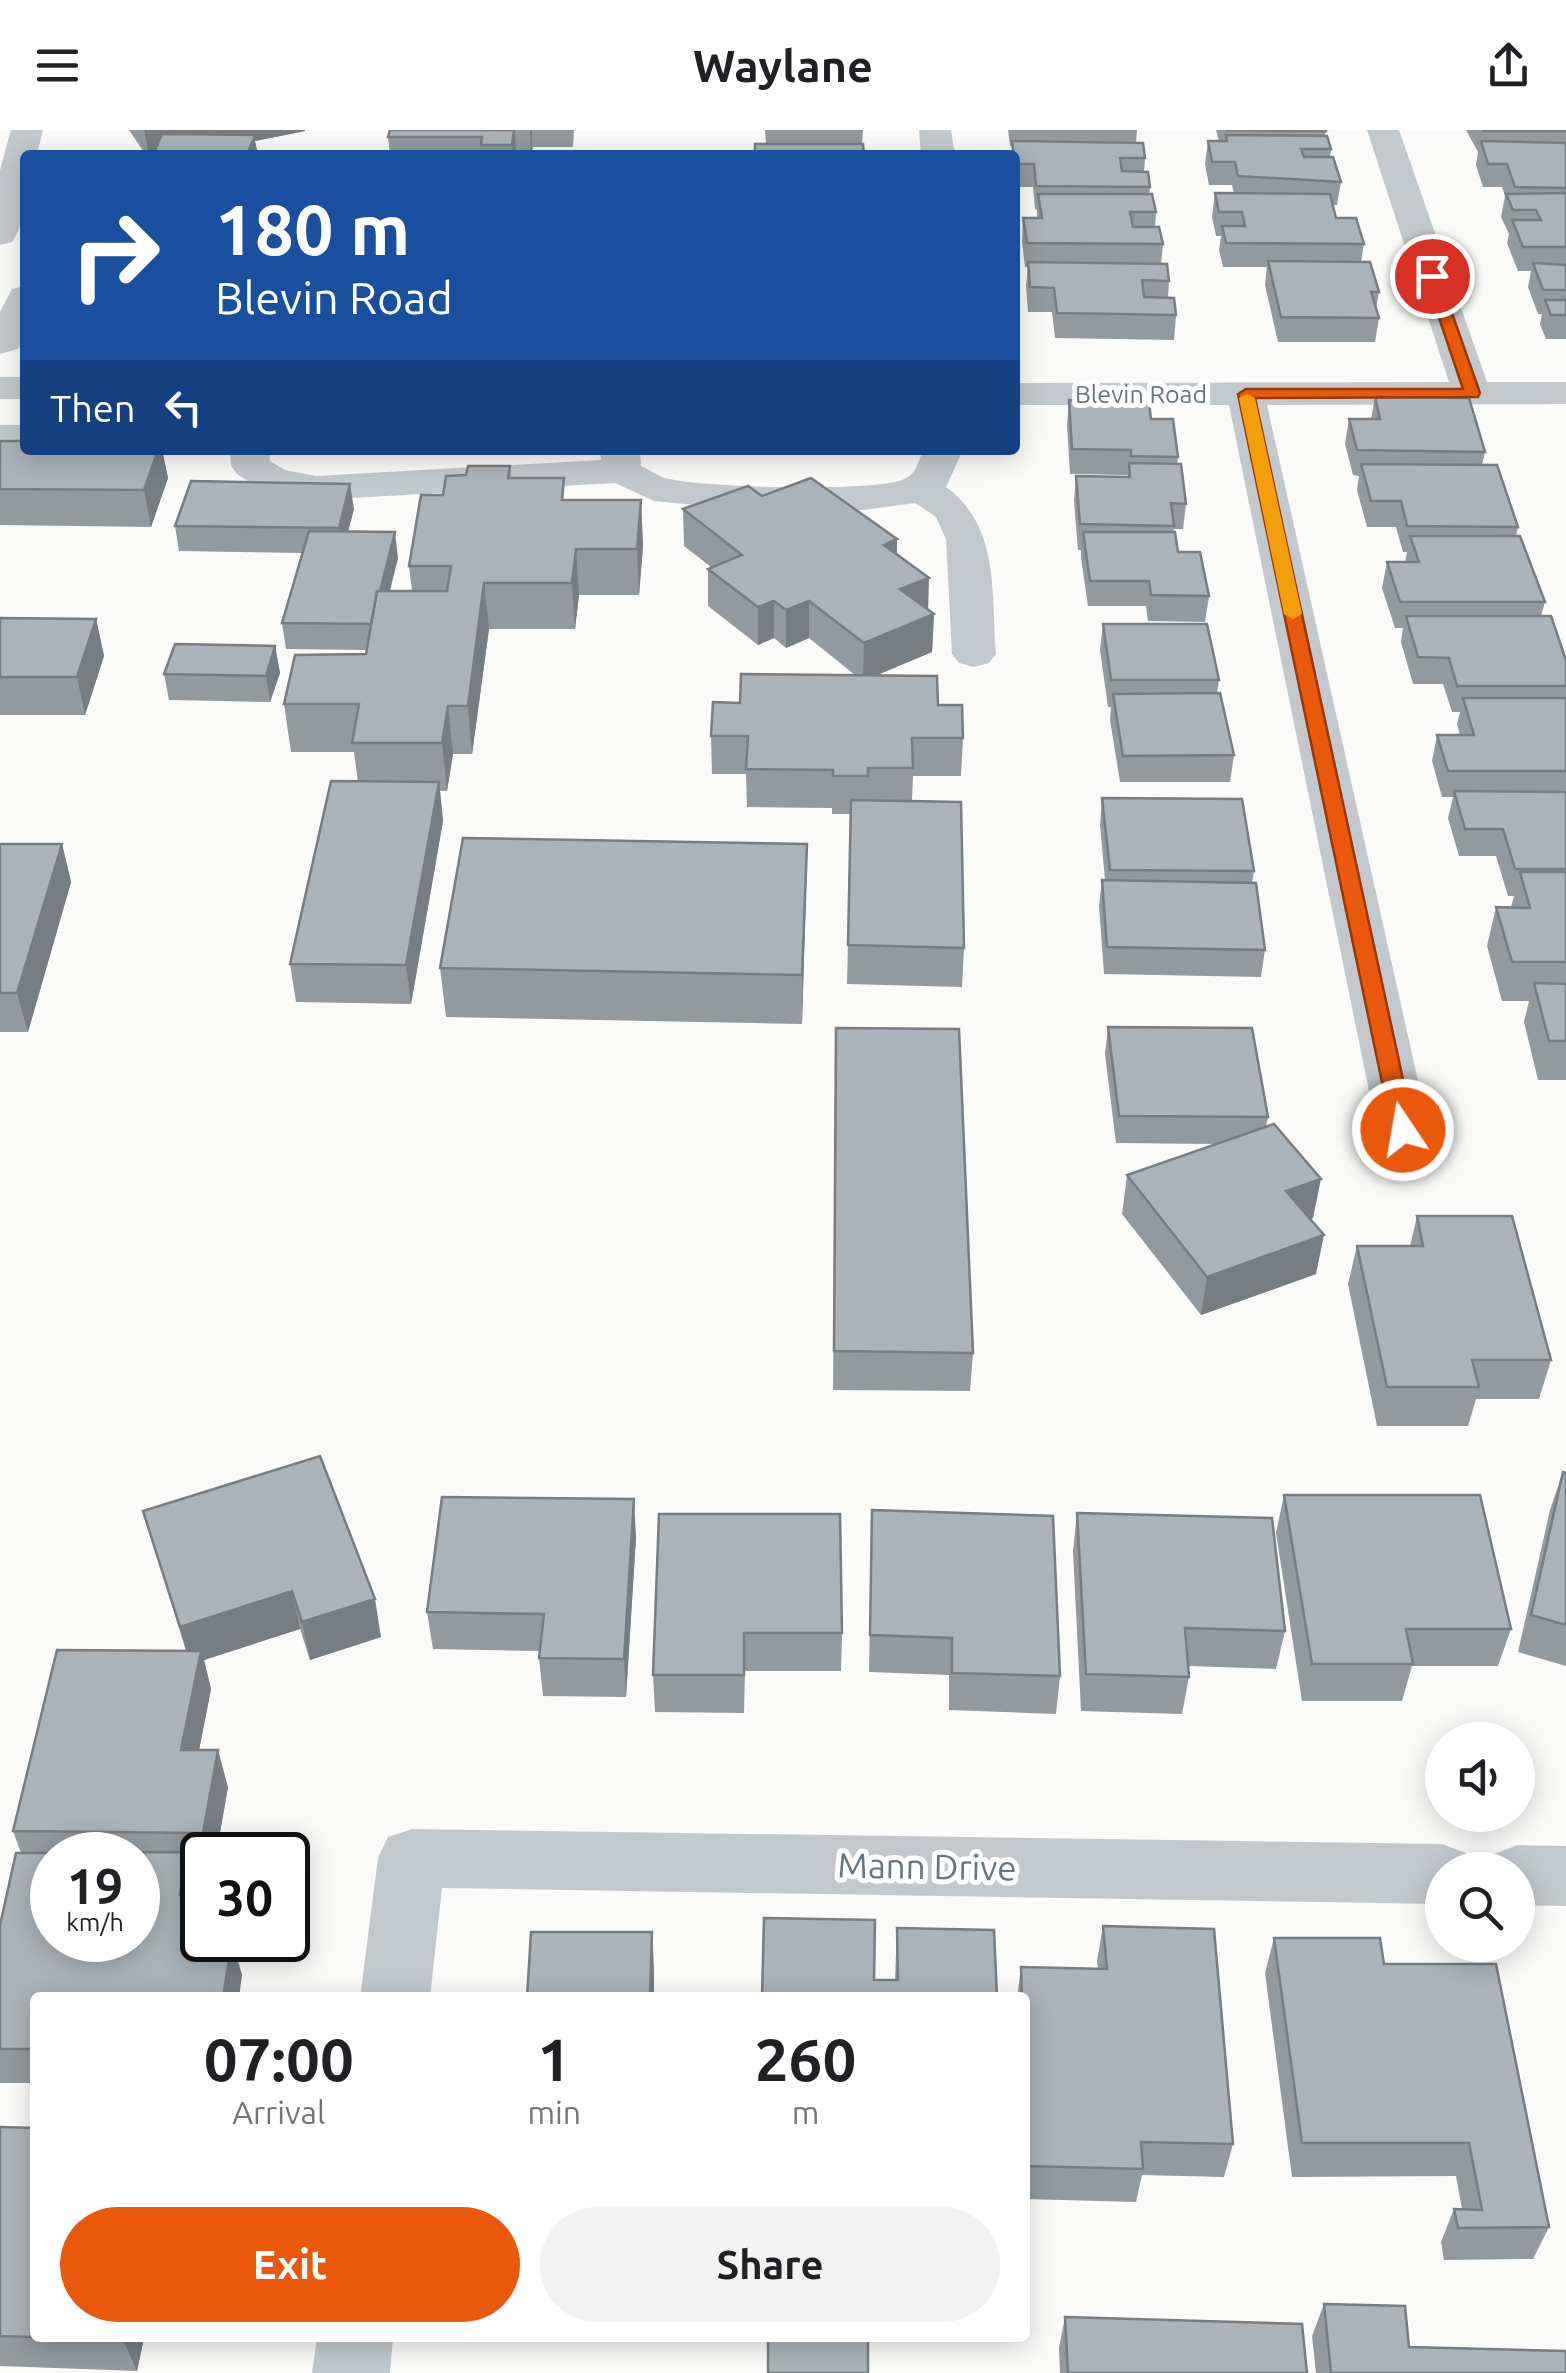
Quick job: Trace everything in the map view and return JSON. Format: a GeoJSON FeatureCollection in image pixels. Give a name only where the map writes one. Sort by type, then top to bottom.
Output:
{"type":"FeatureCollection","features":[{"type":"Feature","properties":{"kind":"street"},"geometry":{"type":"LineString","coordinates":[[1382,130],[1472,393]]}},
{"type":"Feature","properties":{"kind":"street"},"geometry":{"type":"LineString","coordinates":[[0,235],[20,157]]}},
{"type":"Feature","properties":{"kind":"street"},"geometry":{"type":"LineString","coordinates":[[0,343],[20,307]]}},
{"type":"Feature","properties":{"kind":"street","name":"Blevin Road"},"geometry":{"type":"LineString","coordinates":[[1020,394],[1566,393]]}},
{"type":"Feature","properties":{"kind":"street"},"geometry":{"type":"LineString","coordinates":[[1246,394],[1403,1130]]}},
{"type":"Feature","properties":{"kind":"street"},"geometry":{"type":"LineString","coordinates":[[250,455],[251,466],[273,480],[316,488],[620,461],[654,488],[747,498],[863,498],[919,487],[931,480],[940,455]]}},
{"type":"Feature","properties":{"kind":"street"},"geometry":{"type":"LineString","coordinates":[[919,487],[952,512],[966,539],[974,654]]}},
{"type":"Feature","properties":{"kind":"street","name":"Mann Drive"},"geometry":{"type":"LineString","coordinates":[[397,1992],[412,1858],[1425,1874]]}},
{"type":"Feature","properties":{"kind":"street"},"geometry":{"type":"LineString","coordinates":[[1535,1875],[1566,1876]]}},
{"type":"Feature","properties":{"kind":"street"},"geometry":{"type":"LineString","coordinates":[[351,2373],[355,2342]]}},
{"type":"Feature","properties":{"kind":"building"},"geometry":{"type":"Polygon","coordinates":[[[390,130],[514,130],[512,145],[481,145],[482,137],[388,137],[390,130]]]}},
{"type":"Feature","properties":{"kind":"building"},"geometry":{"type":"Polygon","coordinates":[[[1566,130],[1566,131],[1484,131],[1566,130]]]}},
{"type":"Feature","properties":{"kind":"building"},"geometry":{"type":"Polygon","coordinates":[[[162,134],[255,135],[249,150],[155,150],[162,134]]]}},
{"type":"Feature","properties":{"kind":"building"},"geometry":{"type":"Polygon","coordinates":[[[1226,135],[1327,136],[1331,149],[1301,149],[1304,157],[1333,157],[1341,182],[1238,176],[1235,162],[1212,162],[1208,141],[1227,141],[1226,135]]]}},
{"type":"Feature","properties":{"kind":"building"},"geometry":{"type":"Polygon","coordinates":[[[1012,141],[1143,143],[1145,158],[1120,158],[1122,171],[1148,172],[1150,187],[1036,186],[1034,164],[1020,164],[1020,150],[1013,150],[1012,141]]]}},
{"type":"Feature","properties":{"kind":"building"},"geometry":{"type":"Polygon","coordinates":[[[1481,141],[1566,143],[1566,188],[1515,187],[1507,164],[1488,164],[1481,141]]]}},
{"type":"Feature","properties":{"kind":"building"},"geometry":{"type":"Polygon","coordinates":[[[755,144],[863,144],[864,150],[755,150],[755,144]]]}},
{"type":"Feature","properties":{"kind":"building"},"geometry":{"type":"Polygon","coordinates":[[[1215,193],[1330,194],[1336,218],[1356,218],[1364,244],[1226,243],[1222,226],[1245,226],[1242,212],[1219,212],[1215,193]]]}},
{"type":"Feature","properties":{"kind":"building"},"geometry":{"type":"Polygon","coordinates":[[[1566,193],[1566,247],[1523,247],[1512,220],[1541,220],[1536,210],[1513,210],[1506,194],[1566,193]]]}},
{"type":"Feature","properties":{"kind":"building"},"geometry":{"type":"Polygon","coordinates":[[[1038,194],[1152,194],[1156,212],[1130,212],[1133,227],[1159,227],[1163,244],[1027,243],[1023,218],[1042,218],[1038,194]]]}},
{"type":"Feature","properties":{"kind":"building"},"geometry":{"type":"Polygon","coordinates":[[[1268,261],[1370,262],[1379,292],[1371,292],[1379,318],[1281,317],[1268,261]]]}},
{"type":"Feature","properties":{"kind":"building"},"geometry":{"type":"Polygon","coordinates":[[[1028,262],[1167,264],[1169,281],[1142,280],[1144,297],[1174,298],[1176,315],[1057,313],[1054,288],[1030,287],[1028,262]]]}},
{"type":"Feature","properties":{"kind":"building"},"geometry":{"type":"Polygon","coordinates":[[[1533,263],[1566,265],[1566,290],[1543,290],[1533,263]]]}},
{"type":"Feature","properties":{"kind":"building"},"geometry":{"type":"Polygon","coordinates":[[[1545,300],[1566,300],[1566,315],[1551,315],[1545,300]]]}},
{"type":"Feature","properties":{"kind":"building"},"geometry":{"type":"Polygon","coordinates":[[[1375,397],[1469,398],[1485,452],[1357,450],[1349,419],[1380,419],[1375,397]]]}},
{"type":"Feature","properties":{"kind":"building"},"geometry":{"type":"Polygon","coordinates":[[[1069,400],[1149,402],[1151,419],[1173,419],[1178,457],[1131,456],[1131,450],[1072,449],[1069,400]]]}},
{"type":"Feature","properties":{"kind":"building"},"geometry":{"type":"Polygon","coordinates":[[[0,441],[20,441],[20,455],[156,455],[144,490],[0,489],[0,441]]]}},
{"type":"Feature","properties":{"kind":"building"},"geometry":{"type":"Polygon","coordinates":[[[1129,463],[1181,464],[1186,504],[1171,503],[1174,526],[1080,524],[1076,476],[1130,477],[1129,463]]]}},
{"type":"Feature","properties":{"kind":"building"},"geometry":{"type":"Polygon","coordinates":[[[1361,464],[1497,465],[1518,527],[1407,526],[1401,501],[1371,501],[1361,464]]]}},
{"type":"Feature","properties":{"kind":"building"},"geometry":{"type":"Polygon","coordinates":[[[468,466],[510,466],[508,478],[564,478],[562,500],[641,500],[637,549],[576,549],[572,583],[484,583],[468,706],[448,706],[442,743],[352,743],[359,704],[284,704],[295,655],[366,654],[377,591],[447,591],[451,566],[409,566],[421,495],[443,495],[446,476],[466,475],[468,466]]]}},
{"type":"Feature","properties":{"kind":"building"},"geometry":{"type":"Polygon","coordinates":[[[811,478],[897,539],[884,545],[929,578],[900,589],[934,614],[864,643],[809,601],[786,610],[774,601],[758,607],[708,569],[742,555],[683,509],[748,486],[762,496],[811,478]]]}},
{"type":"Feature","properties":{"kind":"building"},"geometry":{"type":"Polygon","coordinates":[[[191,481],[350,484],[339,528],[175,526],[191,481]]]}},
{"type":"Feature","properties":{"kind":"building"},"geometry":{"type":"Polygon","coordinates":[[[309,531],[395,532],[371,624],[282,623],[309,531]]]}},
{"type":"Feature","properties":{"kind":"building"},"geometry":{"type":"Polygon","coordinates":[[[1083,532],[1175,532],[1178,552],[1200,552],[1209,596],[1151,595],[1149,581],[1090,581],[1083,532]]]}},
{"type":"Feature","properties":{"kind":"building"},"geometry":{"type":"Polygon","coordinates":[[[1410,536],[1520,536],[1545,602],[1400,602],[1387,562],[1419,562],[1410,536]]]}},
{"type":"Feature","properties":{"kind":"building"},"geometry":{"type":"Polygon","coordinates":[[[1406,616],[1551,616],[1566,660],[1566,686],[1457,686],[1449,658],[1418,657],[1406,616]]]}},
{"type":"Feature","properties":{"kind":"building"},"geometry":{"type":"Polygon","coordinates":[[[0,618],[96,619],[77,677],[0,677],[0,618]]]}},
{"type":"Feature","properties":{"kind":"building"},"geometry":{"type":"Polygon","coordinates":[[[1103,624],[1207,624],[1219,680],[1111,680],[1103,624]]]}},
{"type":"Feature","properties":{"kind":"building"},"geometry":{"type":"Polygon","coordinates":[[[175,644],[275,646],[266,676],[164,674],[175,644]]]}},
{"type":"Feature","properties":{"kind":"building"},"geometry":{"type":"Polygon","coordinates":[[[741,674],[937,676],[938,705],[962,705],[963,738],[912,738],[913,768],[868,768],[868,776],[833,776],[833,770],[746,769],[748,736],[711,736],[713,702],[740,703],[741,674]]]}},
{"type":"Feature","properties":{"kind":"building"},"geometry":{"type":"Polygon","coordinates":[[[1220,693],[1234,755],[1123,756],[1113,694],[1220,693]]]}},
{"type":"Feature","properties":{"kind":"building"},"geometry":{"type":"Polygon","coordinates":[[[1463,698],[1566,698],[1566,771],[1448,771],[1437,735],[1474,735],[1463,698]]]}},
{"type":"Feature","properties":{"kind":"building"},"geometry":{"type":"Polygon","coordinates":[[[331,781],[439,782],[406,965],[290,964],[331,781]]]}},
{"type":"Feature","properties":{"kind":"building"},"geometry":{"type":"Polygon","coordinates":[[[1454,791],[1566,792],[1566,869],[1515,869],[1503,829],[1465,829],[1454,791]]]}},
{"type":"Feature","properties":{"kind":"building"},"geometry":{"type":"Polygon","coordinates":[[[1102,798],[1242,799],[1254,871],[1110,870],[1102,798]]]}},
{"type":"Feature","properties":{"kind":"building"},"geometry":{"type":"Polygon","coordinates":[[[851,800],[961,802],[964,948],[848,945],[851,800]]]}},
{"type":"Feature","properties":{"kind":"building"},"geometry":{"type":"Polygon","coordinates":[[[463,838],[807,844],[802,975],[440,968],[463,838]]]}},
{"type":"Feature","properties":{"kind":"building"},"geometry":{"type":"Polygon","coordinates":[[[0,844],[62,844],[17,993],[0,993],[0,844]]]}},
{"type":"Feature","properties":{"kind":"building"},"geometry":{"type":"Polygon","coordinates":[[[1520,872],[1566,872],[1566,962],[1512,962],[1496,907],[1530,908],[1520,872]]]}},
{"type":"Feature","properties":{"kind":"building"},"geometry":{"type":"Polygon","coordinates":[[[1102,880],[1256,883],[1265,950],[1107,947],[1102,880]]]}},
{"type":"Feature","properties":{"kind":"building"},"geometry":{"type":"Polygon","coordinates":[[[1534,983],[1566,984],[1566,1041],[1549,1041],[1534,983]]]}},
{"type":"Feature","properties":{"kind":"building"},"geometry":{"type":"Polygon","coordinates":[[[1108,1027],[1252,1028],[1268,1117],[1119,1116],[1108,1027]]]}},
{"type":"Feature","properties":{"kind":"building"},"geometry":{"type":"Polygon","coordinates":[[[836,1028],[959,1029],[973,1353],[834,1351],[836,1028]]]}},
{"type":"Feature","properties":{"kind":"building"},"geometry":{"type":"Polygon","coordinates":[[[1274,1124],[1321,1179],[1286,1191],[1324,1235],[1207,1277],[1127,1175],[1274,1124]]]}},
{"type":"Feature","properties":{"kind":"building"},"geometry":{"type":"Polygon","coordinates":[[[1417,1216],[1512,1216],[1551,1360],[1472,1360],[1479,1387],[1387,1387],[1357,1246],[1423,1246],[1417,1216]]]}},
{"type":"Feature","properties":{"kind":"building"},"geometry":{"type":"Polygon","coordinates":[[[320,1456],[375,1599],[302,1622],[292,1591],[180,1627],[143,1511],[320,1456]]]}},
{"type":"Feature","properties":{"kind":"building"},"geometry":{"type":"Polygon","coordinates":[[[1563,1472],[1566,1473],[1566,1625],[1531,1615],[1563,1472]]]}},
{"type":"Feature","properties":{"kind":"building"},"geometry":{"type":"Polygon","coordinates":[[[1284,1495],[1480,1495],[1511,1629],[1406,1629],[1413,1664],[1312,1664],[1284,1495]]]}},
{"type":"Feature","properties":{"kind":"building"},"geometry":{"type":"Polygon","coordinates":[[[442,1497],[634,1499],[624,1659],[539,1658],[544,1614],[427,1612],[442,1497]]]}},
{"type":"Feature","properties":{"kind":"building"},"geometry":{"type":"Polygon","coordinates":[[[872,1510],[1053,1516],[1060,1676],[952,1673],[952,1638],[870,1635],[872,1510]]]}},
{"type":"Feature","properties":{"kind":"building"},"geometry":{"type":"Polygon","coordinates":[[[1077,1513],[1272,1518],[1285,1631],[1185,1628],[1189,1677],[1086,1674],[1077,1513]]]}},
{"type":"Feature","properties":{"kind":"building"},"geometry":{"type":"Polygon","coordinates":[[[659,1514],[840,1514],[842,1633],[744,1633],[744,1675],[653,1675],[659,1514]]]}},
{"type":"Feature","properties":{"kind":"building"},"geometry":{"type":"Polygon","coordinates":[[[57,1650],[201,1651],[181,1750],[218,1750],[203,1832],[13,1831],[57,1650]]]}},
{"type":"Feature","properties":{"kind":"building"},"geometry":{"type":"Polygon","coordinates":[[[160,1852],[180,1852],[180,1962],[229,1962],[224,1992],[30,1992],[30,2049],[0,2049],[0,1925],[16,1853],[30,1853],[30,1962],[160,1962],[160,1852]]]}},
{"type":"Feature","properties":{"kind":"building"},"geometry":{"type":"Polygon","coordinates":[[[764,1918],[875,1920],[874,1980],[898,1980],[897,1928],[994,1930],[997,1992],[762,1992],[764,1918]]]}},
{"type":"Feature","properties":{"kind":"building"},"geometry":{"type":"Polygon","coordinates":[[[1103,1926],[1214,1929],[1233,2144],[1141,2142],[1143,2169],[1030,2166],[1030,1992],[1022,1992],[1021,1967],[1107,1969],[1103,1926]]]}},
{"type":"Feature","properties":{"kind":"building"},"geometry":{"type":"Polygon","coordinates":[[[531,1932],[652,1932],[650,1992],[527,1992],[531,1932]]]}},
{"type":"Feature","properties":{"kind":"building"},"geometry":{"type":"Polygon","coordinates":[[[1274,1938],[1380,1938],[1384,1964],[1496,1964],[1549,2227],[1458,2228],[1454,2209],[1482,2210],[1469,2143],[1302,2143],[1274,1938]]]}},
{"type":"Feature","properties":{"kind":"building"},"geometry":{"type":"Polygon","coordinates":[[[0,2127],[30,2128],[30,2337],[0,2336],[0,2127]]]}},
{"type":"Feature","properties":{"kind":"building"},"geometry":{"type":"Polygon","coordinates":[[[1324,2304],[1405,2306],[1409,2347],[1566,2351],[1566,2373],[1331,2373],[1324,2304]]]}},
{"type":"Feature","properties":{"kind":"building"},"geometry":{"type":"Polygon","coordinates":[[[1065,2317],[1302,2324],[1307,2373],[1068,2373],[1065,2317]]]}},
{"type":"Feature","properties":{"kind":"building"},"geometry":{"type":"Polygon","coordinates":[[[768,2342],[868,2342],[868,2373],[768,2373],[768,2342]]]}},
{"type":"Feature","properties":{"kind":"slow traffic"},"geometry":{"type":"LineString","coordinates":[[1247,398],[1293,614]]}},
{"type":"Feature","properties":{"kind":"route"},"geometry":{"type":"LineString","coordinates":[[1403,1130],[1246,394],[1472,393],[1432,276]]}}]}
